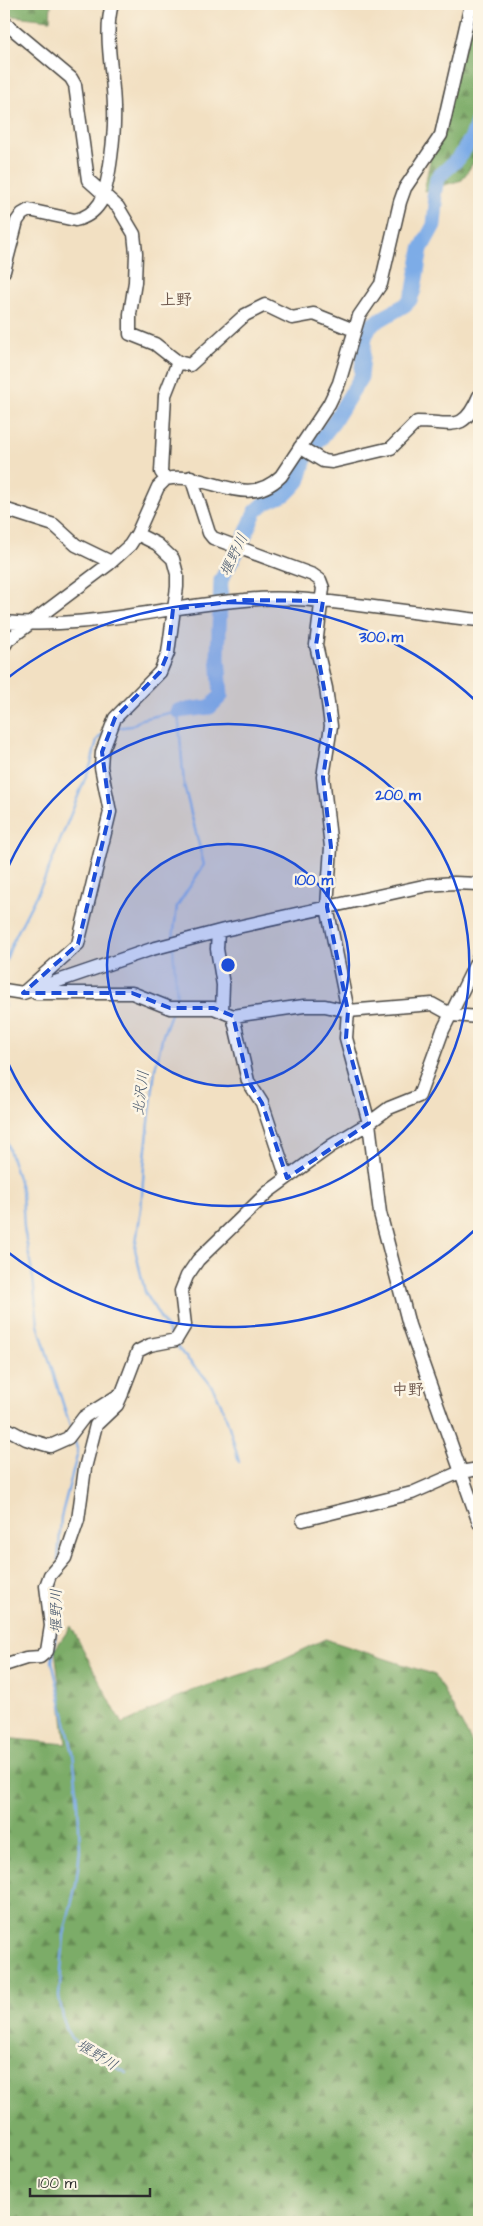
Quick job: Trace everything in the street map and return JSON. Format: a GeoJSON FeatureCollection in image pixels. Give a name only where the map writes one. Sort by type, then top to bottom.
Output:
{"type":"FeatureCollection","features":[{"type":"Feature","properties":{"kind":"street"},"geometry":{"type":"LineString","coordinates":[[4,271],[17,221],[22,214],[29,210],[75,220],[82,219],[99,204],[104,193],[112,149],[114,109],[109,22],[112,4]]}},
{"type":"Feature","properties":{"kind":"street"},"geometry":{"type":"LineString","coordinates":[[4,646],[8,640],[111,562],[130,545],[137,534],[158,487],[166,479],[191,477],[234,490],[247,492],[261,490],[272,485],[306,451],[339,383],[359,316],[381,284],[405,188],[442,136],[471,4]]}},
{"type":"Feature","properties":{"kind":"street"},"geometry":{"type":"LineString","coordinates":[[4,22],[71,78],[75,85],[88,180],[118,207],[134,234],[136,253],[135,282],[130,314],[130,334],[155,344],[178,362],[190,366],[245,315],[265,305],[292,318],[314,314],[354,330]]}},
{"type":"Feature","properties":{"kind":"street"},"geometry":{"type":"LineString","coordinates":[[166,479],[161,472],[165,395],[178,362]]}},
{"type":"Feature","properties":{"kind":"street"},"geometry":{"type":"LineString","coordinates":[[306,451],[323,461],[332,462],[391,448],[417,422],[454,424],[463,421],[472,412],[479,396]]}},
{"type":"Feature","properties":{"kind":"street"},"geometry":{"type":"LineString","coordinates":[[191,477],[208,533],[218,542],[313,575],[320,580],[323,588],[323,601],[316,646],[326,688],[331,726],[323,777],[331,847],[327,908],[348,1011],[346,1038],[369,1123],[380,1213],[404,1306],[479,1523]]}},
{"type":"Feature","properties":{"kind":"street"},"geometry":{"type":"LineString","coordinates":[[4,509],[54,525],[76,545],[111,562]]}},
{"type":"Feature","properties":{"kind":"street"},"geometry":{"type":"LineString","coordinates":[[23,993],[78,944],[110,812],[101,767],[102,752],[115,718],[160,672],[168,653],[177,574],[173,559],[157,544],[137,534]]}},
{"type":"Feature","properties":{"kind":"street"},"geometry":{"type":"LineString","coordinates":[[4,622],[28,625],[105,620],[210,604],[274,598],[323,601],[479,620]]}},
{"type":"Feature","properties":{"kind":"street"},"geometry":{"type":"LineString","coordinates":[[23,993],[173,943],[218,932],[428,885],[479,884]]}},
{"type":"Feature","properties":{"kind":"street"},"geometry":{"type":"LineString","coordinates":[[218,932],[217,949],[228,1013],[248,1081],[262,1103],[287,1178]]}},
{"type":"Feature","properties":{"kind":"street"},"geometry":{"type":"LineString","coordinates":[[4,1665],[26,1658],[40,1657],[47,1651],[51,1626],[46,1586],[52,1573],[62,1561],[78,1520],[85,1468],[96,1425],[117,1406],[138,1351],[150,1345],[172,1341],[185,1325],[181,1291],[187,1276],[198,1260],[268,1192],[331,1146],[369,1123],[389,1108],[419,1096],[430,1064],[479,956]]}},
{"type":"Feature","properties":{"kind":"street"},"geometry":{"type":"LineString","coordinates":[[7,990],[23,993],[132,993],[174,1008],[214,1008],[228,1013],[304,1006],[325,1006],[348,1011],[432,1004],[452,1015],[479,1017]]}},
{"type":"Feature","properties":{"kind":"street"},"geometry":{"type":"LineString","coordinates":[[4,1427],[26,1439],[50,1446],[73,1432],[84,1417],[122,1393]]}},
{"type":"Feature","properties":{"kind":"street"},"geometry":{"type":"LineString","coordinates":[[303,1520],[412,1493],[460,1472],[479,1469]]}},
{"type":"Feature","properties":{"kind":"highlighted area"},"geometry":{"type":"Polygon","coordinates":[[[244,600],[323,601],[316,645],[331,726],[323,777],[331,847],[327,907],[348,1011],[346,1038],[369,1123],[287,1178],[262,1103],[248,1081],[233,1016],[214,1008],[170,1008],[132,993],[23,993],[78,944],[110,812],[102,752],[115,718],[160,672],[168,653],[173,609],[244,600]]]}},
{"type":"Feature","properties":{"kind":"green space"},"geometry":{"type":"Polygon","coordinates":[[[4,4],[51,4],[50,20],[4,15],[4,4]]]}},
{"type":"Feature","properties":{"kind":"green space"},"geometry":{"type":"Polygon","coordinates":[[[471,4],[479,4],[479,154],[462,180],[424,191],[441,104],[471,4]]]}},
{"type":"Feature","properties":{"kind":"green space"},"geometry":{"type":"Polygon","coordinates":[[[71,1626],[122,1724],[191,1691],[270,1665],[325,1639],[435,1675],[472,1743],[479,1746],[479,2222],[4,2222],[4,1738],[66,1744],[55,1649],[71,1626]]]}},
{"type":"Feature","properties":{"kind":"waterway","name":"堰野川"},"geometry":{"type":"LineString","coordinates":[[178,711],[210,707],[221,696],[218,656],[221,580],[243,541],[255,512],[265,503],[286,494],[299,480],[305,459],[333,423],[361,377],[365,337],[371,325],[405,305],[410,300],[414,290],[421,249],[434,225],[436,204],[434,196],[437,178],[459,158],[472,137],[479,116]]}},
{"type":"Feature","properties":{"kind":"waterway","name":"北沢川"},"geometry":{"type":"LineString","coordinates":[[116,728],[131,726],[142,719],[178,711],[184,785],[204,865],[177,906],[173,939]]}},
{"type":"Feature","properties":{"kind":"waterway","name":"堰野川"},"geometry":{"type":"LineString","coordinates":[[4,965],[13,941],[45,878],[91,764],[97,740],[104,732]]}},
{"type":"Feature","properties":{"kind":"waterway","name":"北沢川"},"geometry":{"type":"LineString","coordinates":[[173,947],[177,1000],[175,1004]]}},
{"type":"Feature","properties":{"kind":"waterway","name":"堰野川"},"geometry":{"type":"LineString","coordinates":[[4,971],[5,985]]}},
{"type":"Feature","properties":{"kind":"waterway","name":"堰野川"},"geometry":{"type":"LineString","coordinates":[[4,993],[4,1007]]}},
{"type":"Feature","properties":{"kind":"waterway","name":"北沢川"},"geometry":{"type":"LineString","coordinates":[[171,1336],[145,1292],[135,1249],[141,1209],[155,1069],[163,1035],[172,1011]]}},
{"type":"Feature","properties":{"kind":"waterway","name":"堰野川"},"geometry":{"type":"LineString","coordinates":[[4,1124],[6,1140],[22,1191],[24,1228],[33,1278],[38,1325],[70,1426]]}},
{"type":"Feature","properties":{"kind":"waterway","name":"北沢川"},"geometry":{"type":"LineString","coordinates":[[176,1345],[213,1388],[227,1419],[239,1462]]}},
{"type":"Feature","properties":{"kind":"waterway","name":"堰野川"},"geometry":{"type":"LineString","coordinates":[[58,1560],[61,1517],[78,1452],[74,1438]]}},
{"type":"Feature","properties":{"kind":"waterway","name":"堰野川"},"geometry":{"type":"LineString","coordinates":[[54,1605],[57,1575]]}},
{"type":"Feature","properties":{"kind":"waterway","name":"堰野川"},"geometry":{"type":"LineString","coordinates":[[56,1630],[52,1661],[73,1753],[80,1850],[76,1884],[64,1935],[59,1997],[65,2027],[71,2038],[96,2056],[127,2073]]}},
{"type":"Feature","properties":{"kind":"district","name":"上野"},"geometry":{"type":"Point","coordinates":[176,300]}},
{"type":"Feature","properties":{"kind":"district","name":"中野"},"geometry":{"type":"Point","coordinates":[408,1390]}}]}
